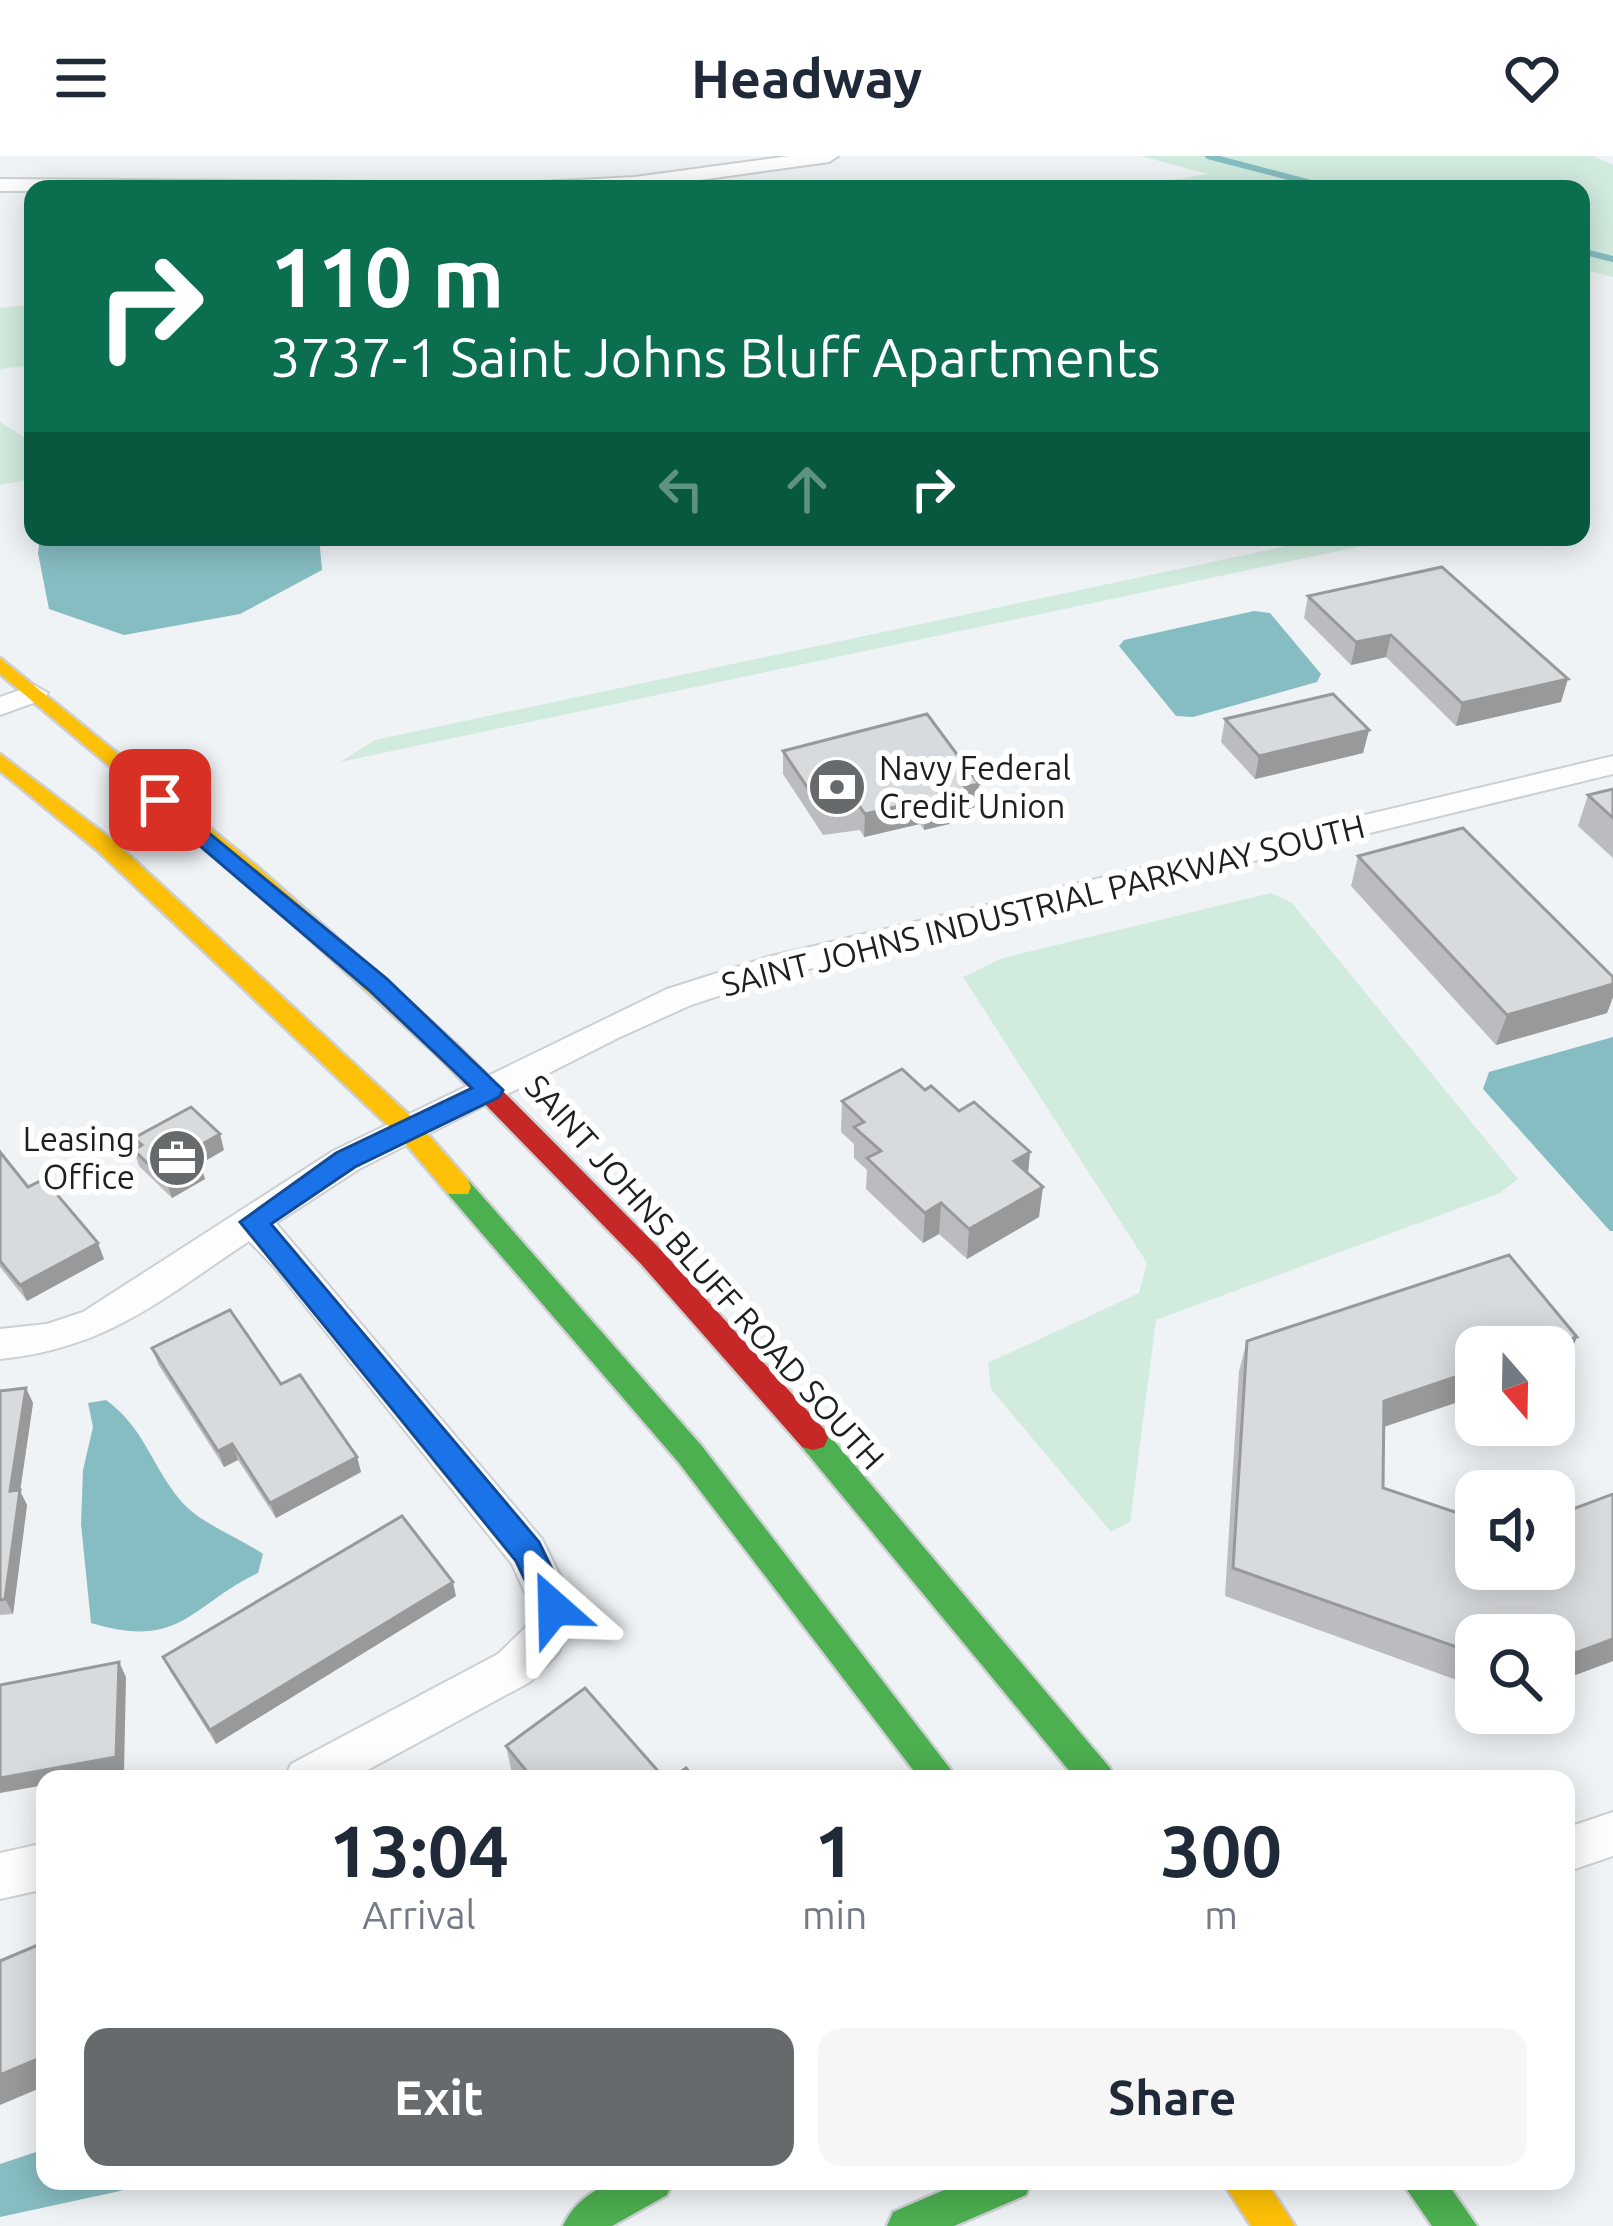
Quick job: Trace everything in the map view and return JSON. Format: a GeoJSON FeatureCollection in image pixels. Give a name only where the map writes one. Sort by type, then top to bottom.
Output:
{"type":"FeatureCollection","features":[{"type":"Feature","properties":{"kind":"main road","name":"SAINT JOHNS BLUFF ROAD SOUTH"},"geometry":{"type":"LineString","coordinates":[[0,664],[378,984],[490,1090],[582,1184],[943,1588],[1091,1770]]}},
{"type":"Feature","properties":{"kind":"main road"},"geometry":{"type":"LineString","coordinates":[[0,760],[106,846],[408,1129],[690,1454],[934,1770]]}},
{"type":"Feature","properties":{"kind":"main road"},"geometry":{"type":"LineString","coordinates":[[583,2226],[602,2208],[635,2190]]}},
{"type":"Feature","properties":{"kind":"main road"},"geometry":{"type":"LineString","coordinates":[[907,2226],[991,2190]]}},
{"type":"Feature","properties":{"kind":"main road"},"geometry":{"type":"LineString","coordinates":[[1249,2190],[1275,2226]]}},
{"type":"Feature","properties":{"kind":"main road"},"geometry":{"type":"LineString","coordinates":[[1428,2190],[1457,2226]]}},
{"type":"Feature","properties":{"kind":"street"},"geometry":{"type":"LineString","coordinates":[[657,180],[829,156]]}},
{"type":"Feature","properties":{"kind":"street"},"geometry":{"type":"LineString","coordinates":[[0,707],[34,693]]}},
{"type":"Feature","properties":{"kind":"street","name":"SAINT JOHNS INDUSTRIAL PARKWAY SOUTH"},"geometry":{"type":"LineString","coordinates":[[0,1344],[48,1340],[97,1322],[346,1160],[643,1013],[768,968],[1613,765]]}},
{"type":"Feature","properties":{"kind":"street"},"geometry":{"type":"LineString","coordinates":[[254,1222],[527,1552],[554,1608],[544,1638],[514,1668],[324,1770]]}},
{"type":"Feature","properties":{"kind":"street"},"geometry":{"type":"LineString","coordinates":[[1575,1847],[1613,1834]]}},
{"type":"Feature","properties":{"kind":"street"},"geometry":{"type":"LineString","coordinates":[[0,1876],[36,1868]]}},
{"type":"Feature","properties":{"kind":"green space"},"geometry":{"type":"Polygon","coordinates":[[[1141,156],[1593,156],[1613,165],[1613,277],[1590,271],[1590,180],[1172,180],[1208,174],[1141,156]]]}},
{"type":"Feature","properties":{"kind":"green space"},"geometry":{"type":"Polygon","coordinates":[[[24,305],[24,366],[0,369],[0,308],[24,305]]]}},
{"type":"Feature","properties":{"kind":"green space"},"geometry":{"type":"Polygon","coordinates":[[[0,422],[24,437],[24,481],[0,485],[0,422]]]}},
{"type":"Feature","properties":{"kind":"green space"},"geometry":{"type":"Polygon","coordinates":[[[1287,546],[1362,546],[340,762],[375,740],[1287,546]]]}},
{"type":"Feature","properties":{"kind":"green space"},"geometry":{"type":"Polygon","coordinates":[[[1271,893],[1292,903],[1518,1179],[1500,1193],[1156,1320],[1130,1522],[1111,1532],[991,1389],[988,1363],[1139,1293],[1147,1263],[963,977],[1003,958],[1271,893]]]}},
{"type":"Feature","properties":{"kind":"water"},"geometry":{"type":"Polygon","coordinates":[[[39,546],[320,546],[322,570],[240,614],[124,635],[49,609],[39,546]]]}},
{"type":"Feature","properties":{"kind":"water"},"geometry":{"type":"Polygon","coordinates":[[[1254,611],[1270,613],[1321,674],[1317,682],[1193,717],[1176,716],[1119,646],[1124,640],[1254,611]]]}},
{"type":"Feature","properties":{"kind":"water"},"geometry":{"type":"Polygon","coordinates":[[[1613,1037],[1610,1231],[1483,1089],[1489,1072],[1613,1037]]]}},
{"type":"Feature","properties":{"kind":"water"},"geometry":{"type":"Polygon","coordinates":[[[106,1400],[130,1422],[189,1509],[263,1554],[258,1573],[166,1628],[121,1630],[91,1623],[81,1524],[83,1470],[93,1427],[88,1403],[106,1400]]]}},
{"type":"Feature","properties":{"kind":"water"},"geometry":{"type":"Polygon","coordinates":[[[36,2152],[36,2190],[122,2190],[0,2217],[0,2164],[36,2152]]]}},
{"type":"Feature","properties":{"kind":"building"},"geometry":{"type":"Polygon","coordinates":[[[1442,567],[1568,679],[1462,703],[1391,635],[1356,642],[1308,596],[1442,567]]]}},
{"type":"Feature","properties":{"kind":"building"},"geometry":{"type":"Polygon","coordinates":[[[1333,694],[1369,730],[1259,756],[1225,719],[1333,694]]]}},
{"type":"Feature","properties":{"kind":"building"},"geometry":{"type":"Polygon","coordinates":[[[927,714],[979,784],[965,787],[972,796],[865,814],[860,807],[823,811],[783,751],[927,714]]]}},
{"type":"Feature","properties":{"kind":"building"},"geometry":{"type":"Polygon","coordinates":[[[1613,789],[1613,818],[1588,795],[1613,789]]]}},
{"type":"Feature","properties":{"kind":"building"},"geometry":{"type":"Polygon","coordinates":[[[1463,828],[1613,977],[1613,984],[1507,1015],[1358,856],[1463,828]]]}},
{"type":"Feature","properties":{"kind":"building"},"geometry":{"type":"Polygon","coordinates":[[[902,1069],[959,1111],[974,1102],[1030,1152],[1014,1161],[1043,1187],[969,1229],[941,1203],[925,1213],[867,1158],[881,1151],[854,1127],[864,1122],[842,1101],[902,1069]]]}},
{"type":"Feature","properties":{"kind":"building","name":"Leasing Office"},"geometry":{"type":"Polygon","coordinates":[[[191,1107],[220,1134],[188,1152],[200,1164],[167,1183],[134,1150],[142,1145],[134,1138],[191,1107]]]}},
{"type":"Feature","properties":{"kind":"building"},"geometry":{"type":"Polygon","coordinates":[[[0,1152],[28,1187],[44,1179],[98,1243],[20,1285],[0,1261],[0,1152]]]}},
{"type":"Feature","properties":{"kind":"building"},"geometry":{"type":"Polygon","coordinates":[[[1509,1255],[1568,1326],[1455,1326],[1455,1377],[1384,1401],[1383,1488],[1455,1512],[1455,1590],[1575,1590],[1575,1508],[1613,1494],[1613,1639],[1575,1653],[1575,1614],[1455,1614],[1455,1647],[1233,1568],[1247,1341],[1509,1255]]]}},
{"type":"Feature","properties":{"kind":"building"},"geometry":{"type":"Polygon","coordinates":[[[230,1310],[281,1384],[300,1375],[357,1457],[270,1503],[232,1444],[218,1451],[152,1348],[230,1310]]]}},
{"type":"Feature","properties":{"kind":"building"},"geometry":{"type":"Polygon","coordinates":[[[26,1388],[10,1491],[20,1490],[5,1599],[0,1600],[0,1391],[26,1388]]]}},
{"type":"Feature","properties":{"kind":"building"},"geometry":{"type":"Polygon","coordinates":[[[402,1516],[453,1582],[210,1730],[163,1657],[402,1516]]]}},
{"type":"Feature","properties":{"kind":"building"},"geometry":{"type":"Polygon","coordinates":[[[119,1662],[116,1757],[0,1778],[0,1685],[119,1662]]]}},
{"type":"Feature","properties":{"kind":"building"},"geometry":{"type":"Polygon","coordinates":[[[585,1688],[657,1770],[526,1770],[506,1746],[585,1688]]]}},
{"type":"Feature","properties":{"kind":"building"},"geometry":{"type":"Polygon","coordinates":[[[36,1946],[36,2060],[0,2075],[0,1961],[36,1946]]]}},
{"type":"Feature","properties":{"kind":"waterway"},"geometry":{"type":"LineString","coordinates":[[1208,156],[1300,180]]}},
{"type":"Feature","properties":{"kind":"waterway"},"geometry":{"type":"LineString","coordinates":[[1590,253],[1613,259]]}},
{"type":"Feature","properties":{"kind":"traffic: fast"},"geometry":{"type":"LineString","coordinates":[[458,1187],[690,1454],[934,1770]]}},
{"type":"Feature","properties":{"kind":"traffic: fast"},"geometry":{"type":"LineString","coordinates":[[813,1438],[1090,1770]]}},
{"type":"Feature","properties":{"kind":"traffic: fast"},"geometry":{"type":"LineString","coordinates":[[583,2226],[602,2208],[636,2190]]}},
{"type":"Feature","properties":{"kind":"traffic: fast"},"geometry":{"type":"LineString","coordinates":[[907,2226],[991,2190]]}},
{"type":"Feature","properties":{"kind":"traffic: fast"},"geometry":{"type":"LineString","coordinates":[[1428,2190],[1457,2226]]}},
{"type":"Feature","properties":{"kind":"traffic: slow"},"geometry":{"type":"LineString","coordinates":[[0,664],[251,873],[447,1050]]}},
{"type":"Feature","properties":{"kind":"traffic: slow"},"geometry":{"type":"LineString","coordinates":[[0,760],[106,846],[408,1129],[458,1187]]}},
{"type":"Feature","properties":{"kind":"traffic: slow"},"geometry":{"type":"LineString","coordinates":[[1249,2190],[1275,2226]]}},
{"type":"Feature","properties":{"kind":"traffic: jam"},"geometry":{"type":"LineString","coordinates":[[447,1050],[651,1257],[813,1438]]}},
{"type":"Feature","properties":{"kind":"place","name":"Navy Federal Credit Union"},"geometry":{"type":"Point","coordinates":[837,787]}},
{"type":"Feature","properties":{"kind":"place","name":"Leasing Office"},"geometry":{"type":"Point","coordinates":[177,1158]}},
{"type":"Feature","properties":{"kind":"route"},"geometry":{"type":"LineString","coordinates":[[160,800],[378,984],[490,1090],[346,1160],[254,1222],[527,1552],[547,1584],[554,1608]]}}]}
